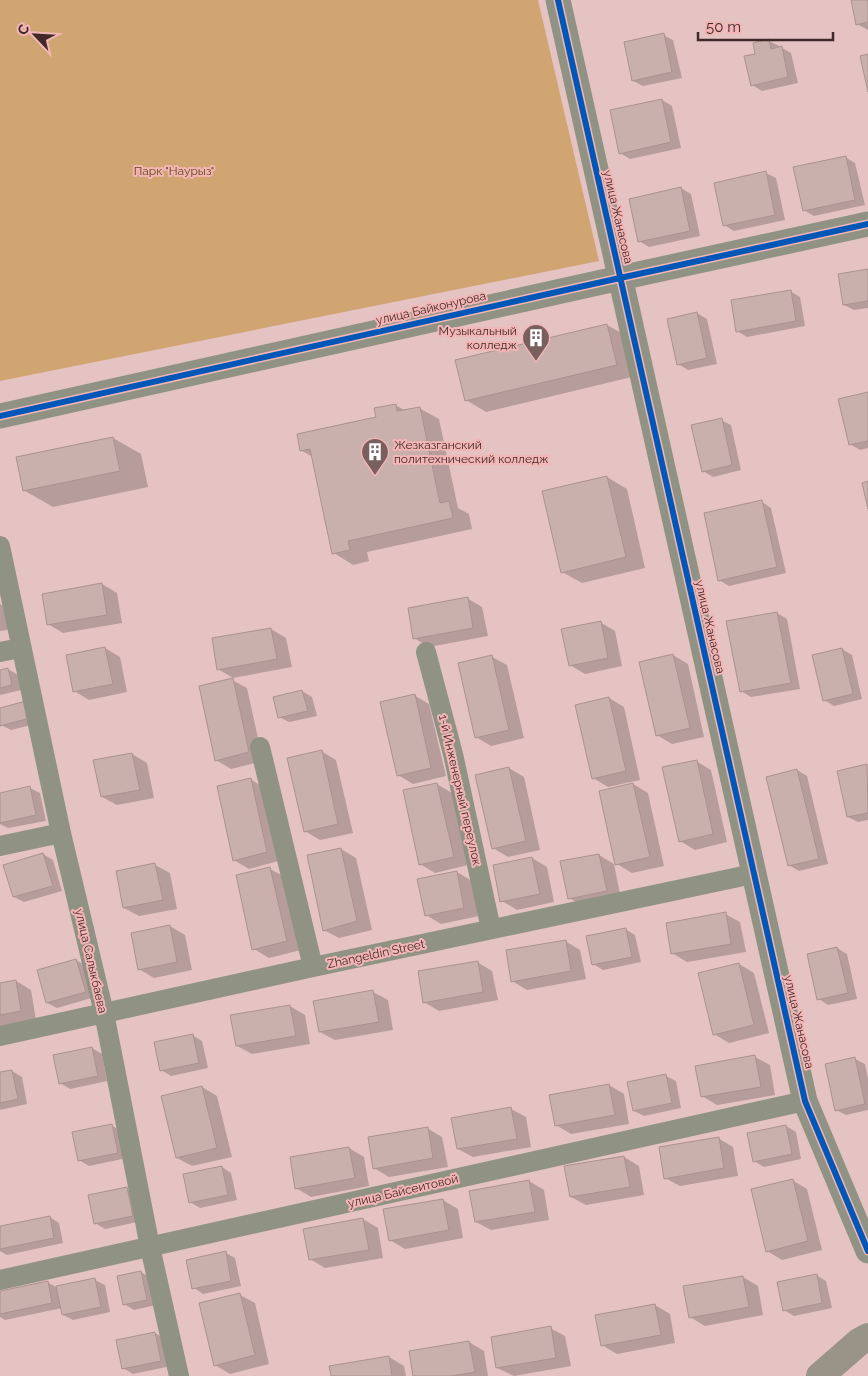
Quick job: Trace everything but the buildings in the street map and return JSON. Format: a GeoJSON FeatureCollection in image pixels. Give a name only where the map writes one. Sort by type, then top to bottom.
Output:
{"type":"FeatureCollection","features":[{"type":"Feature","properties":{"kind":"main road"},"geometry":{"type":"LineString","coordinates":[[819,1375],[859,1342],[868,1337]]}},
{"type":"Feature","properties":{"kind":"street","name":"улица Жанасова"},"geometry":{"type":"LineString","coordinates":[[558,0],[805,1101],[868,1251]]}},
{"type":"Feature","properties":{"kind":"street","name":"улица Байконурова"},"geometry":{"type":"LineString","coordinates":[[0,416],[868,224]]}},
{"type":"Feature","properties":{"kind":"street","name":"улица Салыкбаева"},"geometry":{"type":"LineString","coordinates":[[0,546],[61,833],[104,1013],[150,1247],[178,1376]]}},
{"type":"Feature","properties":{"kind":"street"},"geometry":{"type":"LineString","coordinates":[[0,652],[21,648]]}},
{"type":"Feature","properties":{"kind":"street","name":"1-й Инженерный переулок"},"geometry":{"type":"LineString","coordinates":[[426,652],[452,754],[491,929]]}},
{"type":"Feature","properties":{"kind":"street"},"geometry":{"type":"LineString","coordinates":[[260,747],[313,967]]}},
{"type":"Feature","properties":{"kind":"street"},"geometry":{"type":"LineString","coordinates":[[0,846],[61,833]]}},
{"type":"Feature","properties":{"kind":"street","name":"Zhangeldin Street"},"geometry":{"type":"LineString","coordinates":[[0,1036],[313,967],[754,874]]}},
{"type":"Feature","properties":{"kind":"street","name":"улица Байсеитовой"},"geometry":{"type":"LineString","coordinates":[[0,1280],[805,1101]]}},
{"type":"Feature","properties":{"kind":"green space","name":"Парк \"Наурыз\""},"geometry":{"type":"Polygon","coordinates":[[[0,0],[538,0],[599,261],[0,381],[0,0]]]}},
{"type":"Feature","properties":{"kind":"cycle path"},"geometry":{"type":"LineString","coordinates":[[558,0],[805,1101],[868,1251]]}},
{"type":"Feature","properties":{"kind":"cycle path"},"geometry":{"type":"LineString","coordinates":[[0,416],[868,224]]}},
{"type":"Feature","properties":{"kind":"place","name":"Музыкальный колледж"},"geometry":{"type":"Point","coordinates":[536,362]}},
{"type":"Feature","properties":{"kind":"place","name":"Жезказганский политехнический колледж"},"geometry":{"type":"Point","coordinates":[375,476]}}]}
